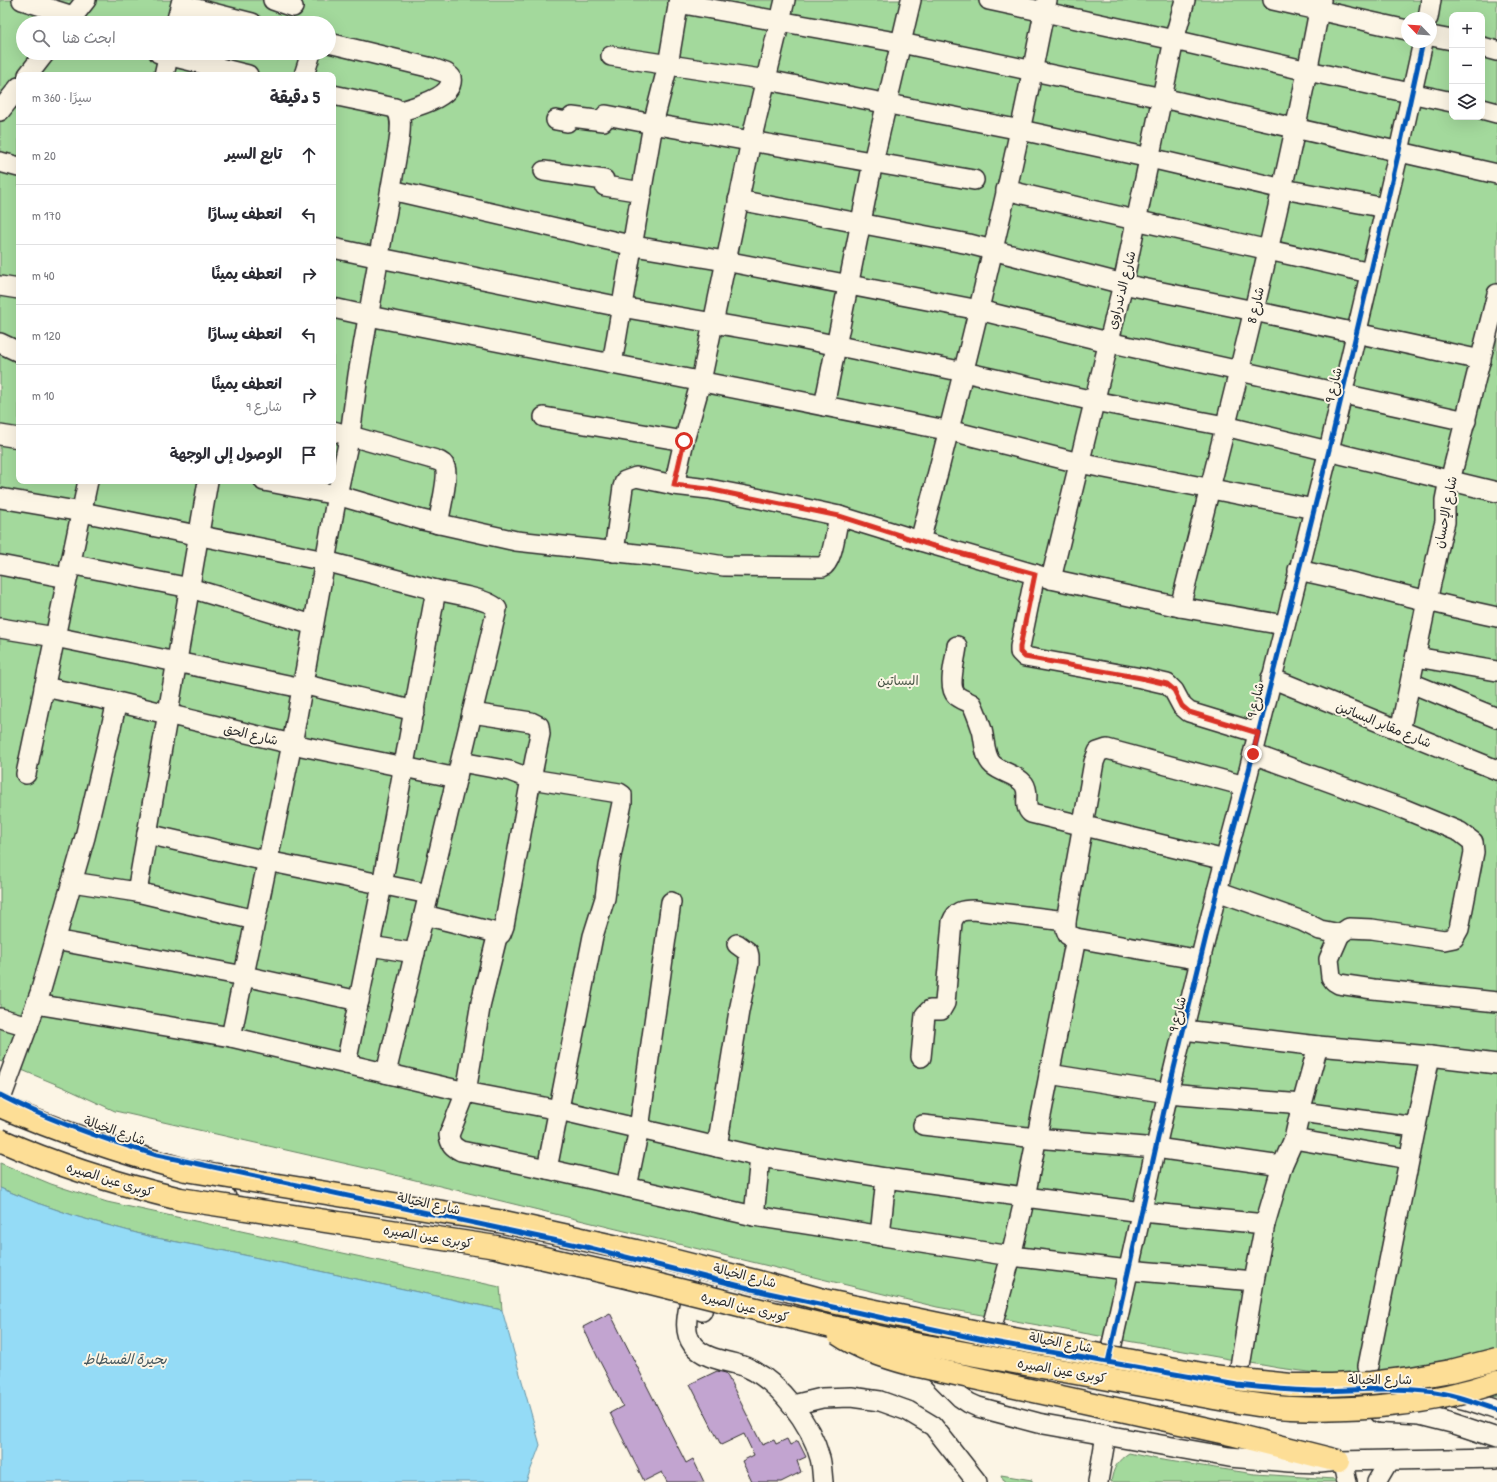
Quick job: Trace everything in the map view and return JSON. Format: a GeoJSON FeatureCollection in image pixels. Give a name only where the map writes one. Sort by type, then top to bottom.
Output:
{"type":"FeatureCollection","features":[{"type":"Feature","properties":{"kind":"highway","name":"كوبرى عين الصيره"},"geometry":{"type":"LineString","coordinates":[[1,1099],[70,1134],[146,1159],[186,1170],[504,1222],[636,1251],[827,1301],[987,1334],[1213,1376],[1291,1385],[1371,1383],[1451,1371],[1497,1359]]}},
{"type":"Feature","properties":{"kind":"highway","name":"كوبرى عين الصيره"},"geometry":{"type":"LineString","coordinates":[[0,1140],[59,1164],[139,1189],[180,1199],[496,1247],[628,1277],[823,1325],[1250,1404],[1291,1408],[1332,1409],[1373,1406],[1414,1402],[1454,1394],[1497,1382]]}},
{"type":"Feature","properties":{"kind":"highway"},"geometry":{"type":"LineString","coordinates":[[823,1325],[864,1349],[887,1358],[1235,1435],[1338,1461]]}},
{"type":"Feature","properties":{"kind":"street"},"geometry":{"type":"LineString","coordinates":[[22,0],[60,16]]}},
{"type":"Feature","properties":{"kind":"street"},"geometry":{"type":"LineString","coordinates":[[73,16],[86,0]]}},
{"type":"Feature","properties":{"kind":"street"},"geometry":{"type":"LineString","coordinates":[[273,0],[293,7]]}},
{"type":"Feature","properties":{"kind":"street"},"geometry":{"type":"LineString","coordinates":[[674,485],[700,381],[738,200],[785,0]]}},
{"type":"Feature","properties":{"kind":"street"},"geometry":{"type":"LineString","coordinates":[[824,406],[873,162],[911,0]]}},
{"type":"Feature","properties":{"kind":"street"},"geometry":{"type":"LineString","coordinates":[[989,0],[1046,6],[1174,40],[1449,101]]}},
{"type":"Feature","properties":{"kind":"street","name":"شارع الدندراوى"},"geometry":{"type":"LineString","coordinates":[[1184,0],[1174,40],[1123,284],[1079,463],[1020,647],[1020,652],[1025,657],[1167,684],[1174,690],[1182,706],[1189,712],[1258,733]]}},
{"type":"Feature","properties":{"kind":"street"},"geometry":{"type":"LineString","coordinates":[[1273,0],[1320,5],[1401,28]]}},
{"type":"Feature","properties":{"kind":"street"},"geometry":{"type":"LineString","coordinates":[[1429,12],[1431,0]]}},
{"type":"Feature","properties":{"kind":"street"},"geometry":{"type":"LineString","coordinates":[[178,16],[182,2],[229,16]]}},
{"type":"Feature","properties":{"kind":"street"},"geometry":{"type":"LineString","coordinates":[[612,364],[621,307],[634,246],[653,124],[668,66],[678,2],[901,43],[1162,98],[1497,174]]}},
{"type":"Feature","properties":{"kind":"street","name":"شارع 8"},"geometry":{"type":"LineString","coordinates":[[1180,607],[1283,189],[1308,71],[1320,5]]}},
{"type":"Feature","properties":{"kind":"street"},"geometry":{"type":"LineString","coordinates":[[920,541],[979,310],[1020,130],[1046,6]]}},
{"type":"Feature","properties":{"kind":"street"},"geometry":{"type":"LineString","coordinates":[[1437,37],[1449,39]]}},
{"type":"Feature","properties":{"kind":"street"},"geometry":{"type":"LineString","coordinates":[[336,45],[432,68],[446,73],[451,77],[450,86],[445,93],[427,103],[398,112]]}},
{"type":"Feature","properties":{"kind":"street","name":"شارع 9"},"geometry":{"type":"LineString","coordinates":[[1108,1362],[1168,1093],[1217,891],[1245,786],[1284,625],[1329,450],[1386,208],[1421,48]]}},
{"type":"Feature","properties":{"kind":"street"},"geometry":{"type":"LineString","coordinates":[[1485,48],[1497,51]]}},
{"type":"Feature","properties":{"kind":"street"},"geometry":{"type":"LineString","coordinates":[[611,56],[668,66],[767,80],[1020,130],[1283,189],[1386,208]]}},
{"type":"Feature","properties":{"kind":"street"},"geometry":{"type":"LineString","coordinates":[[30,72],[40,60]]}},
{"type":"Feature","properties":{"kind":"street"},"geometry":{"type":"LineString","coordinates":[[164,72],[165,60]]}},
{"type":"Feature","properties":{"kind":"street"},"geometry":{"type":"LineString","coordinates":[[189,60],[236,72]]}},
{"type":"Feature","properties":{"kind":"street"},"geometry":{"type":"LineString","coordinates":[[305,72],[308,60]]}},
{"type":"Feature","properties":{"kind":"street"},"geometry":{"type":"LineString","coordinates":[[0,111],[16,91]]}},
{"type":"Feature","properties":{"kind":"street"},"geometry":{"type":"LineString","coordinates":[[231,1038],[292,744],[336,495],[341,433],[358,375],[380,258],[399,142],[400,121],[398,112],[395,108],[336,95]]}},
{"type":"Feature","properties":{"kind":"street"},"geometry":{"type":"LineString","coordinates":[[1485,110],[1497,113]]}},
{"type":"Feature","properties":{"kind":"street"},"geometry":{"type":"LineString","coordinates":[[556,120],[568,122],[572,117],[603,121],[606,114],[653,124],[974,180]]}},
{"type":"Feature","properties":{"kind":"street"},"geometry":{"type":"LineString","coordinates":[[0,162],[16,165]]}},
{"type":"Feature","properties":{"kind":"street"},"geometry":{"type":"LineString","coordinates":[[544,171],[604,180],[605,186],[642,192]]}},
{"type":"Feature","properties":{"kind":"street"},"geometry":{"type":"LineString","coordinates":[[391,190],[634,246],[725,261],[979,310],[1108,342],[1466,421]]}},
{"type":"Feature","properties":{"kind":"street"},"geometry":{"type":"LineString","coordinates":[[1006,190],[1137,222],[1268,249],[1370,273]]}},
{"type":"Feature","properties":{"kind":"street"},"geometry":{"type":"LineString","coordinates":[[738,200],[969,244],[1123,284],[1481,360]]}},
{"type":"Feature","properties":{"kind":"street"},"geometry":{"type":"LineString","coordinates":[[336,249],[621,307],[800,338],[1094,401],[1225,426],[1329,450],[1497,492]]}},
{"type":"Feature","properties":{"kind":"street"},"geometry":{"type":"LineString","coordinates":[[0,286],[16,289]]}},
{"type":"Feature","properties":{"kind":"street","name":"شارع الإحسان"},"geometry":{"type":"LineString","coordinates":[[1400,731],[1426,601],[1445,522],[1445,500],[1447,490],[1466,421],[1497,294]]}},
{"type":"Feature","properties":{"kind":"street"},"geometry":{"type":"LineString","coordinates":[[336,309],[949,431],[1079,463],[1314,509]]}},
{"type":"Feature","properties":{"kind":"street"},"geometry":{"type":"LineString","coordinates":[[0,343],[16,351]]}},
{"type":"Feature","properties":{"kind":"street"},"geometry":{"type":"LineString","coordinates":[[544,417],[684,441]]}},
{"type":"Feature","properties":{"kind":"street"},"geometry":{"type":"LineString","coordinates":[[341,433],[436,460],[443,464],[445,467],[445,479],[438,524]]}},
{"type":"Feature","properties":{"kind":"street"},"geometry":{"type":"LineString","coordinates":[[0,435],[16,438]]}},
{"type":"Feature","properties":{"kind":"street"},"geometry":{"type":"LineString","coordinates":[[614,552],[621,497],[625,481],[636,477],[674,485],[708,489],[839,516],[1043,576],[1180,607],[1284,625]]}},
{"type":"Feature","properties":{"kind":"street"},"geometry":{"type":"LineString","coordinates":[[26,774],[87,484]]}},
{"type":"Feature","properties":{"kind":"street"},"geometry":{"type":"LineString","coordinates":[[137,892],[176,662],[200,535],[208,484]]}},
{"type":"Feature","properties":{"kind":"street"},"geometry":{"type":"LineString","coordinates":[[279,484],[336,495],[438,524],[516,541],[674,558],[724,566],[822,568],[826,565],[830,558],[839,516]]}},
{"type":"Feature","properties":{"kind":"street"},"geometry":{"type":"LineString","coordinates":[[0,498],[82,512],[325,561],[479,600],[495,606],[497,609],[386,1073]]}},
{"type":"Feature","properties":{"kind":"street"},"geometry":{"type":"LineString","coordinates":[[0,565],[69,571],[190,588],[313,625]]}},
{"type":"Feature","properties":{"kind":"street"},"geometry":{"type":"LineString","coordinates":[[1298,570],[1340,578],[1443,606],[1497,617]]}},
{"type":"Feature","properties":{"kind":"street"},"geometry":{"type":"LineString","coordinates":[[346,1064],[382,885],[436,590]]}},
{"type":"Feature","properties":{"kind":"street"},"geometry":{"type":"LineString","coordinates":[[0,628],[55,637],[302,686],[415,711]]}},
{"type":"Feature","properties":{"kind":"street"},"geometry":{"type":"LineString","coordinates":[[957,646],[952,690],[957,696],[972,704],[982,731],[989,761],[1019,779],[1024,784],[1027,791],[1026,805],[1031,813],[1225,860]]}},
{"type":"Feature","properties":{"kind":"street"},"geometry":{"type":"LineString","coordinates":[[1416,657],[1497,671]]}},
{"type":"Feature","properties":{"kind":"street","name":"شارع مقابر البساتين"},"geometry":{"type":"LineString","coordinates":[[1271,678],[1497,770]]}},
{"type":"Feature","properties":{"kind":"street"},"geometry":{"type":"LineString","coordinates":[[1410,683],[1497,718]]}},
{"type":"Feature","properties":{"kind":"street","name":"شارع الحق"},"geometry":{"type":"LineString","coordinates":[[44,687],[117,702],[292,744],[404,767],[510,771],[531,779],[619,792],[622,797],[605,898],[593,936],[559,1110]]}},
{"type":"Feature","properties":{"kind":"street"},"geometry":{"type":"LineString","coordinates":[[1,1099],[36,1004],[72,882],[85,837],[117,702]]}},
{"type":"Feature","properties":{"kind":"street"},"geometry":{"type":"LineString","coordinates":[[424,915],[498,933],[502,932],[504,926],[540,734],[539,726],[531,722],[472,713]]}},
{"type":"Feature","properties":{"kind":"street"},"geometry":{"type":"LineString","coordinates":[[1201,960],[1076,938],[1068,935],[1066,930],[1066,921],[1094,762],[1096,755],[1101,749],[1112,750],[1245,786]]}},
{"type":"Feature","properties":{"kind":"street"},"geometry":{"type":"LineString","coordinates":[[1253,754],[1404,809],[1460,832],[1474,842],[1474,852],[1462,914],[1457,934],[1454,938],[1444,940],[1372,929],[1350,928],[1340,934],[1329,959],[1331,978],[1339,984],[1373,990],[1497,1002]]}},
{"type":"Feature","properties":{"kind":"street"},"geometry":{"type":"LineString","coordinates":[[147,834],[268,861],[429,894]]}},
{"type":"Feature","properties":{"kind":"street"},"geometry":{"type":"LineString","coordinates":[[72,882],[137,892],[255,920]]}},
{"type":"Feature","properties":{"kind":"street"},"geometry":{"type":"LineString","coordinates":[[1217,891],[1302,921],[1320,930],[1340,934]]}},
{"type":"Feature","properties":{"kind":"street"},"geometry":{"type":"LineString","coordinates":[[627,1187],[639,1129],[671,902]]}},
{"type":"Feature","properties":{"kind":"street"},"geometry":{"type":"LineString","coordinates":[[921,1057],[925,1015],[930,1010],[941,1010],[945,1003],[952,922],[956,914],[962,910],[974,910],[1066,921]]}},
{"type":"Feature","properties":{"kind":"street"},"geometry":{"type":"LineString","coordinates":[[498,933],[481,1002],[466,1092],[450,1135],[452,1146],[461,1151],[754,1216],[1011,1256],[1128,1270],[1254,1281]]}},
{"type":"Feature","properties":{"kind":"street"},"geometry":{"type":"LineString","coordinates":[[988,1341],[1025,1197],[1076,938]]}},
{"type":"Feature","properties":{"kind":"street"},"geometry":{"type":"LineString","coordinates":[[55,940],[244,976],[359,1001]]}},
{"type":"Feature","properties":{"kind":"street"},"geometry":{"type":"LineString","coordinates":[[717,1147],[739,1011],[749,964],[748,952],[737,944]]}},
{"type":"Feature","properties":{"kind":"street"},"geometry":{"type":"LineString","coordinates":[[370,946],[415,953]]}},
{"type":"Feature","properties":{"kind":"street"},"geometry":{"type":"LineString","coordinates":[[36,1004],[231,1038],[466,1092],[559,1110],[760,1157],[886,1178],[1025,1197],[1142,1212],[1265,1224]]}},
{"type":"Feature","properties":{"kind":"street"},"geometry":{"type":"LineString","coordinates":[[0,1018],[28,1026]]}},
{"type":"Feature","properties":{"kind":"street"},"geometry":{"type":"LineString","coordinates":[[1184,1030],[1318,1046],[1430,1056],[1497,1064]]}},
{"type":"Feature","properties":{"kind":"street"},"geometry":{"type":"LineString","coordinates":[[1237,1385],[1265,1224],[1282,1166],[1294,1139],[1318,1046]]}},
{"type":"Feature","properties":{"kind":"street"},"geometry":{"type":"LineString","coordinates":[[1368,1366],[1430,1056]]}},
{"type":"Feature","properties":{"kind":"street"},"geometry":{"type":"LineString","coordinates":[[1049,1074],[1168,1093],[1302,1108],[1416,1126]]}},
{"type":"Feature","properties":{"kind":"street","name":"شارع الخيالة"},"geometry":{"type":"LineString","coordinates":[[1,1099],[100,1138],[157,1155],[586,1247],[764,1292],[988,1341],[1237,1385],[1278,1390],[1318,1391],[1394,1389],[1427,1391],[1460,1397],[1497,1410]]}},
{"type":"Feature","properties":{"kind":"street"},"geometry":{"type":"LineString","coordinates":[[547,1169],[559,1110]]}},
{"type":"Feature","properties":{"kind":"street"},"geometry":{"type":"LineString","coordinates":[[923,1125],[1036,1138],[1156,1148],[1282,1166]]}},
{"type":"Feature","properties":{"kind":"street"},"geometry":{"type":"LineString","coordinates":[[0,1127],[33,1142],[90,1162],[152,1180],[291,1212],[580,1273],[697,1303],[918,1355],[1276,1413],[1389,1413],[1420,1415],[1452,1423],[1497,1438]]}},
{"type":"Feature","properties":{"kind":"street"},"geometry":{"type":"LineString","coordinates":[[1294,1139],[1410,1159]]}},
{"type":"Feature","properties":{"kind":"street"},"geometry":{"type":"LineString","coordinates":[[754,1216],[760,1157]]}},
{"type":"Feature","properties":{"kind":"street"},"geometry":{"type":"LineString","coordinates":[[880,1236],[886,1178]]}},
{"type":"Feature","properties":{"kind":"street"},"geometry":{"type":"LineString","coordinates":[[709,1277],[686,1322],[688,1336],[694,1346],[705,1354],[747,1368],[772,1384],[793,1405],[809,1430],[820,1458],[823,1482]]}},
{"type":"Feature","properties":{"kind":"street"},"geometry":{"type":"LineString","coordinates":[[918,1355],[960,1397],[978,1407],[1038,1423],[1222,1456],[1252,1460],[1320,1463],[1338,1461],[1497,1458]]}},
{"type":"Feature","properties":{"kind":"street"},"geometry":{"type":"LineString","coordinates":[[793,1405],[822,1398],[851,1397],[880,1401],[908,1411],[933,1426],[977,1482]]}},
{"type":"Feature","properties":{"kind":"street"},"geometry":{"type":"LineString","coordinates":[[1098,1482],[1106,1435]]}},
{"type":"Feature","properties":{"kind":"street"},"geometry":{"type":"LineString","coordinates":[[1377,1482],[1390,1460]]}},
{"type":"Feature","properties":{"kind":"street"},"geometry":{"type":"LineString","coordinates":[[1338,1461],[1344,1468],[1347,1482]]}},
{"type":"Feature","properties":{"kind":"green space","name":"البساتين"},"geometry":{"type":"Polygon","coordinates":[[[0,0],[1497,0],[1497,1397],[1279,1368],[937,1307],[374,1170],[115,1111],[63,1087],[0,1061],[0,0]]]}},
{"type":"Feature","properties":{"kind":"green space"},"geometry":{"type":"Polygon","coordinates":[[[0,1163],[51,1184],[107,1202],[500,1287],[502,1310],[225,1251],[151,1237],[78,1217],[0,1188],[0,1163]]]}},
{"type":"Feature","properties":{"kind":"green space"},"geometry":{"type":"Polygon","coordinates":[[[1129,1453],[1156,1459],[1255,1474],[1335,1479],[1335,1482],[1111,1482],[1117,1465],[1129,1453]]]}},
{"type":"Feature","properties":{"kind":"green space"},"geometry":{"type":"Polygon","coordinates":[[[1001,1475],[1032,1480],[1032,1482],[1004,1482],[1001,1475]]]}},
{"type":"Feature","properties":{"kind":"water","name":"بحيرة الفسطاط"},"geometry":{"type":"Polygon","coordinates":[[[0,1188],[78,1217],[151,1237],[225,1251],[502,1310],[540,1445],[526,1482],[0,1482],[0,1188]]]}},
{"type":"Feature","properties":{"kind":"building"},"geometry":{"type":"Polygon","coordinates":[[[610,1313],[686,1463],[693,1459],[704,1482],[667,1482],[662,1472],[644,1481],[610,1413],[623,1406],[583,1327],[610,1313]]]}},
{"type":"Feature","properties":{"kind":"building"},"geometry":{"type":"Polygon","coordinates":[[[717,1371],[726,1373],[762,1445],[774,1440],[776,1444],[787,1439],[790,1445],[798,1441],[806,1457],[797,1461],[801,1472],[781,1482],[752,1482],[742,1461],[754,1455],[744,1434],[721,1445],[690,1384],[717,1371]]]}},
{"type":"Feature","properties":{"kind":"cycle path"},"geometry":{"type":"LineString","coordinates":[[1108,1362],[1168,1093],[1217,891],[1245,786],[1329,450],[1422,48]]}},
{"type":"Feature","properties":{"kind":"cycle path"},"geometry":{"type":"LineString","coordinates":[[0,1095],[77,1129],[157,1155],[586,1247],[764,1292],[988,1341],[1237,1385],[1310,1391],[1386,1389],[1426,1391],[1453,1396],[1497,1410]]}},
{"type":"Feature","properties":{"kind":"route"},"geometry":{"type":"LineString","coordinates":[[684,441],[674,485],[708,489],[756,498],[839,516],[930,545],[1035,574],[1020,647],[1020,652],[1025,657],[1167,684],[1174,690],[1179,702],[1189,712],[1258,733],[1253,754]]}}]}
